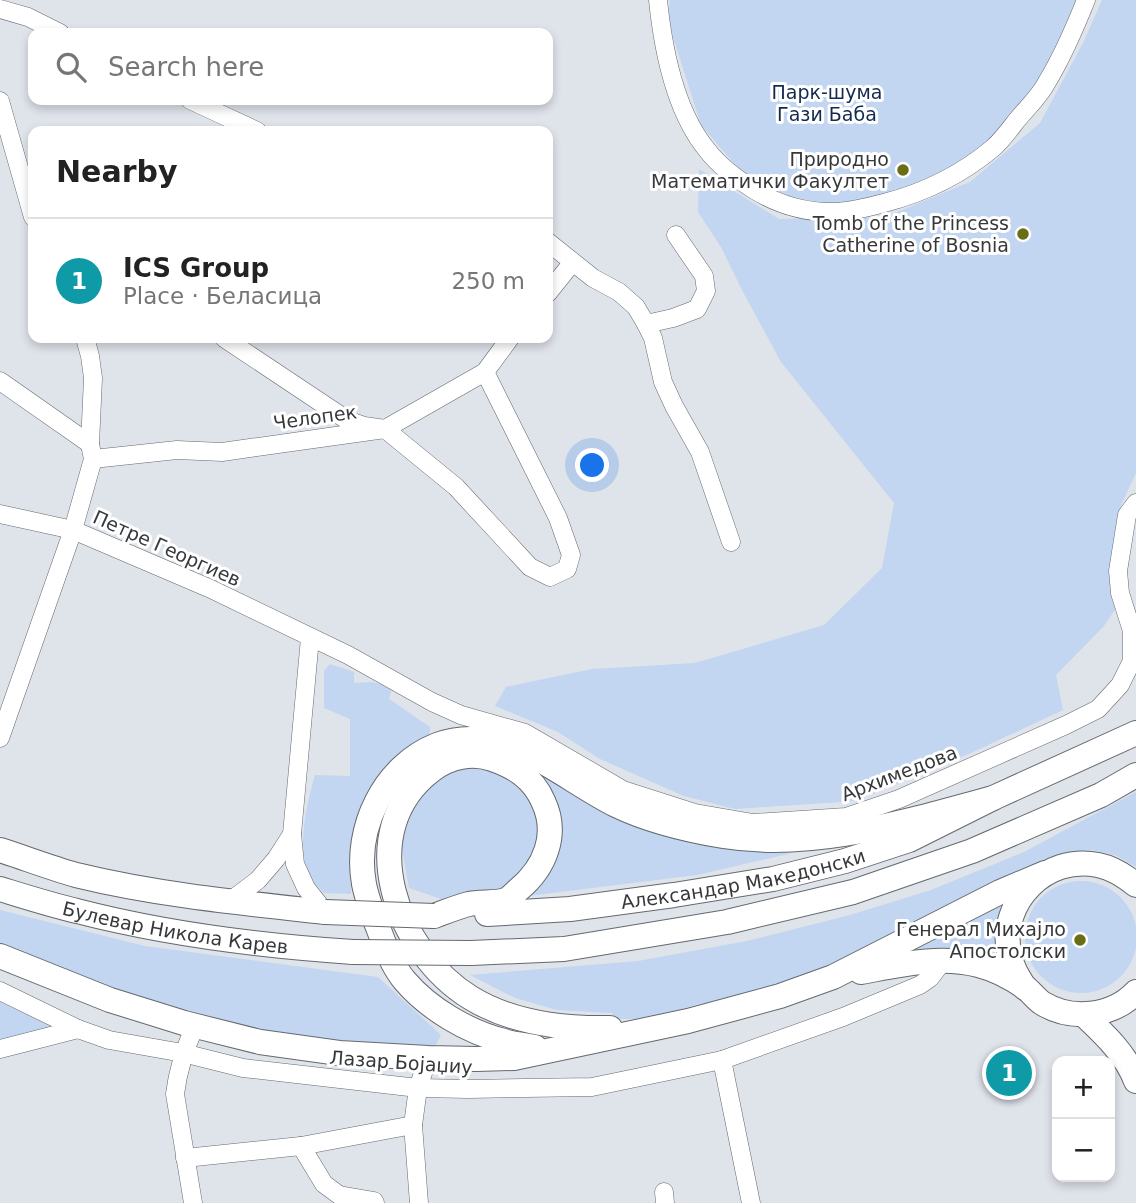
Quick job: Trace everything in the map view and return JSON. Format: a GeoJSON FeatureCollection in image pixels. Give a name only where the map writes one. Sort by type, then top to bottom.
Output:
{"type":"FeatureCollection","features":[{"type":"Feature","properties":{"kind":"street"},"geometry":{"type":"LineString","coordinates":[[658,0],[666,54],[677,92],[691,125],[708,152],[742,182],[790,208],[839,212],[861,209],[911,195],[960,171],[994,147],[1046,84],[1086,0]]}},
{"type":"Feature","properties":{"kind":"street"},"geometry":{"type":"LineString","coordinates":[[0,9],[28,17],[50,28]]}},
{"type":"Feature","properties":{"kind":"street"},"geometry":{"type":"LineString","coordinates":[[0,100],[28,199]]}},
{"type":"Feature","properties":{"kind":"street"},"geometry":{"type":"LineString","coordinates":[[201,105],[246,126]]}},
{"type":"Feature","properties":{"kind":"street"},"geometry":{"type":"LineString","coordinates":[[646,324],[697,309],[706,291],[704,276],[676,235]]}},
{"type":"Feature","properties":{"kind":"street"},"geometry":{"type":"LineString","coordinates":[[553,246],[572,263],[619,292],[636,307],[653,338],[663,382],[678,415],[700,452],[731,542]]}},
{"type":"Feature","properties":{"kind":"street"},"geometry":{"type":"LineString","coordinates":[[553,287],[572,263]]}},
{"type":"Feature","properties":{"kind":"street"},"geometry":{"type":"LineString","coordinates":[[0,738],[73,530],[92,451],[93,378],[86,343]]}},
{"type":"Feature","properties":{"kind":"street"},"geometry":{"type":"LineString","coordinates":[[232,343],[347,419],[364,426],[385,429],[456,487],[530,568],[550,577],[567,569],[571,555],[558,518],[485,372]]}},
{"type":"Feature","properties":{"kind":"street","name":"Челопек"},"geometry":{"type":"LineString","coordinates":[[92,451],[222,452],[385,429],[485,372],[506,343]]}},
{"type":"Feature","properties":{"kind":"street"},"geometry":{"type":"LineString","coordinates":[[0,381],[92,451]]}},
{"type":"Feature","properties":{"kind":"street","name":"Архимедова"},"geometry":{"type":"LineString","coordinates":[[310,638],[348,655],[432,702],[461,715],[525,733],[623,790],[695,813],[753,823],[846,817],[899,799],[1066,725],[1098,709],[1120,685],[1132,661],[1132,631],[1120,593],[1118,571],[1136,490]]}},
{"type":"Feature","properties":{"kind":"street","name":"Петре Георгиев"},"geometry":{"type":"LineString","coordinates":[[0,514],[73,530],[211,589],[310,638]]}},
{"type":"Feature","properties":{"kind":"street"},"geometry":{"type":"LineString","coordinates":[[310,638],[292,834],[295,864],[306,888],[325,912]]}},
{"type":"Feature","properties":{"kind":"street","name":"Александар Македонски"},"geometry":{"type":"LineString","coordinates":[[325,912],[434,916],[570,909],[773,879],[845,861],[909,840],[993,798],[1136,733]]}},
{"type":"Feature","properties":{"kind":"street"},"geometry":{"type":"LineString","coordinates":[[553,1050],[503,1041],[473,1030],[447,1016],[423,999],[404,980],[385,946],[364,884],[365,836],[378,799],[389,782],[403,766],[419,754],[458,740],[480,738],[498,741],[522,751],[618,806],[661,822],[723,836],[757,840],[844,834],[993,798]]}},
{"type":"Feature","properties":{"kind":"street"},"geometry":{"type":"LineString","coordinates":[[434,916],[470,904],[506,900],[526,884],[548,850],[550,834],[544,803],[535,786],[523,773],[506,764],[488,757],[469,755],[452,759],[425,775],[404,801],[393,834],[390,873],[394,896],[408,932],[426,958],[452,984],[490,1008],[553,1025],[596,1028],[656,1027]]}},
{"type":"Feature","properties":{"kind":"street","name":"Александар Македонски"},"geometry":{"type":"LineString","coordinates":[[353,952],[471,953],[564,949],[727,922],[853,892],[972,851],[1101,795],[1136,775]]}},
{"type":"Feature","properties":{"kind":"street"},"geometry":{"type":"LineString","coordinates":[[229,902],[258,880],[292,834]]}},
{"type":"Feature","properties":{"kind":"street","name":"Булевар Никола Карев"},"geometry":{"type":"LineString","coordinates":[[0,850],[75,874],[153,891],[325,912]]}},
{"type":"Feature","properties":{"kind":"street"},"geometry":{"type":"LineString","coordinates":[[0,956],[110,1000],[195,1026],[260,1042],[339,1053],[428,1058],[514,1058],[730,1011],[780,996],[833,977],[1000,892],[1071,864],[1098,864],[1123,874],[1136,885]]}},
{"type":"Feature","properties":{"kind":"street"},"geometry":{"type":"LineString","coordinates":[[1045,873],[1018,900],[1007,935],[1015,972],[1026,988],[1042,1003],[1062,1012],[1084,1014],[1108,1011],[1129,1000],[1136,992]]}},
{"type":"Feature","properties":{"kind":"street","name":"Булевар Никола Карев"},"geometry":{"type":"LineString","coordinates":[[0,889],[79,912],[189,934],[298,949],[353,952]]}},
{"type":"Feature","properties":{"kind":"street"},"geometry":{"type":"LineString","coordinates":[[833,977],[943,961],[979,965],[1026,988]]}},
{"type":"Feature","properties":{"kind":"street","name":"Лазар Бојаџиу"},"geometry":{"type":"LineString","coordinates":[[0,991],[78,1029],[109,1040],[183,1053],[243,1068],[418,1088],[592,1087],[723,1060],[843,1017],[920,985],[930,978],[943,961]]}},
{"type":"Feature","properties":{"kind":"street"},"geometry":{"type":"LineString","coordinates":[[1084,1014],[1110,1040],[1132,1069],[1136,1081]]}},
{"type":"Feature","properties":{"kind":"street"},"geometry":{"type":"LineString","coordinates":[[193,1203],[175,1094],[183,1053],[195,1026]]}},
{"type":"Feature","properties":{"kind":"street"},"geometry":{"type":"LineString","coordinates":[[0,1049],[78,1029]]}},
{"type":"Feature","properties":{"kind":"street"},"geometry":{"type":"LineString","coordinates":[[419,1203],[414,1125],[418,1088],[428,1058]]}},
{"type":"Feature","properties":{"kind":"street"},"geometry":{"type":"LineString","coordinates":[[723,1060],[751,1203]]}},
{"type":"Feature","properties":{"kind":"street"},"geometry":{"type":"LineString","coordinates":[[185,1158],[301,1146],[414,1125]]}},
{"type":"Feature","properties":{"kind":"street"},"geometry":{"type":"LineString","coordinates":[[301,1146],[324,1184],[339,1195],[375,1203]]}},
{"type":"Feature","properties":{"kind":"green space","name":"Парк-шума Гази Баба"},"geometry":{"type":"Polygon","coordinates":[[[670,0],[1086,0],[1047,84],[968,163],[859,208],[793,207],[748,180],[701,125],[668,21],[670,0]]]}},
{"type":"Feature","properties":{"kind":"green space"},"geometry":{"type":"Polygon","coordinates":[[[1102,0],[1136,0],[1136,473],[1121,505],[1113,548],[1116,608],[1104,626],[1056,675],[1063,710],[973,752],[856,801],[735,809],[684,796],[600,759],[558,732],[495,706],[506,687],[592,669],[695,663],[824,625],[882,568],[894,503],[781,362],[721,247],[698,212],[699,169],[779,219],[885,217],[970,182],[1040,123],[1084,41],[1102,0]]]}},
{"type":"Feature","properties":{"kind":"green space"},"geometry":{"type":"Polygon","coordinates":[[[330,664],[354,672],[354,683],[371,682],[392,687],[389,699],[430,727],[429,739],[369,799],[350,846],[351,894],[324,893],[309,875],[303,852],[306,812],[315,775],[350,776],[350,719],[324,708],[324,671],[330,664]]]}},
{"type":"Feature","properties":{"kind":"green space"},"geometry":{"type":"Polygon","coordinates":[[[466,766],[490,768],[539,800],[541,847],[508,888],[444,900],[409,888],[401,844],[405,814],[431,783],[466,766]]]}},
{"type":"Feature","properties":{"kind":"green space"},"geometry":{"type":"Polygon","coordinates":[[[540,775],[637,824],[691,844],[751,851],[788,850],[788,854],[697,875],[528,896],[558,844],[540,775]]]}},
{"type":"Feature","properties":{"kind":"green space"},"geometry":{"type":"Polygon","coordinates":[[[1136,792],[1136,867],[1115,855],[1092,850],[1056,855],[968,905],[803,979],[729,1000],[699,1004],[646,1019],[614,1019],[612,1013],[557,1010],[515,998],[470,975],[638,961],[747,941],[850,915],[931,890],[1024,852],[1136,792]]]}},
{"type":"Feature","properties":{"kind":"green space"},"geometry":{"type":"Polygon","coordinates":[[[1081,881],[1103,885],[1121,897],[1133,915],[1137,937],[1133,959],[1121,977],[1103,989],[1081,993],[1059,989],[1041,977],[1029,959],[1025,937],[1029,915],[1041,897],[1059,885],[1081,881]]]}},
{"type":"Feature","properties":{"kind":"green space"},"geometry":{"type":"Polygon","coordinates":[[[1002,905],[996,927],[997,956],[965,949],[908,951],[1002,905]]]}},
{"type":"Feature","properties":{"kind":"green space"},"geometry":{"type":"Polygon","coordinates":[[[0,910],[145,946],[378,977],[441,1035],[433,1050],[332,1045],[234,1027],[114,992],[0,943],[0,910]]]}},
{"type":"Feature","properties":{"kind":"green space"},"geometry":{"type":"Polygon","coordinates":[[[0,997],[64,1028],[0,1044],[0,997]]]}},
{"type":"Feature","properties":{"kind":"place","name":"Природно Математички Факултет"},"geometry":{"type":"Point","coordinates":[903,170]}},
{"type":"Feature","properties":{"kind":"place","name":"Tomb of the Princess Catherine of Bosnia"},"geometry":{"type":"Point","coordinates":[1023,234]}},
{"type":"Feature","properties":{"kind":"place","name":"Генерал Михајло Апостолски"},"geometry":{"type":"Point","coordinates":[1080,940]}},
{"type":"Feature","properties":{"kind":"place","name":"ICS Group"},"geometry":{"type":"Point","coordinates":[1009,1073]}}]}
